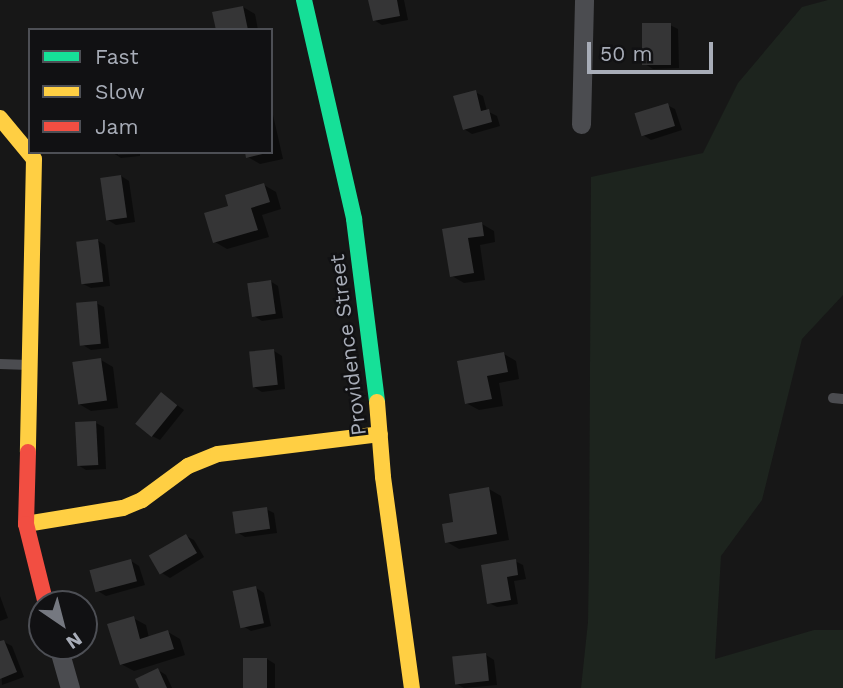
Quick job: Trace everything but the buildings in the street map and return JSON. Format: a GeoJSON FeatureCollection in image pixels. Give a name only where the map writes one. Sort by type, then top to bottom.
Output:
{"type":"FeatureCollection","features":[{"type":"Feature","properties":{"kind":"street","name":"Providence Street"},"geometry":{"type":"LineString","coordinates":[[303,0],[354,219],[412,688]]}},
{"type":"Feature","properties":{"kind":"street"},"geometry":{"type":"LineString","coordinates":[[581,124],[584,0]]}},
{"type":"Feature","properties":{"kind":"street"},"geometry":{"type":"LineString","coordinates":[[0,118],[28,152]]}},
{"type":"Feature","properties":{"kind":"street"},"geometry":{"type":"LineString","coordinates":[[30,154],[34,159],[26,524],[42,590]]}},
{"type":"Feature","properties":{"kind":"street"},"geometry":{"type":"LineString","coordinates":[[26,524],[122,508],[142,500],[188,466],[218,454],[380,434]]}},
{"type":"Feature","properties":{"kind":"street"},"geometry":{"type":"LineString","coordinates":[[62,660],[70,688]]}},
{"type":"Feature","properties":{"kind":"lane"},"geometry":{"type":"LineString","coordinates":[[0,364],[30,365]]}},
{"type":"Feature","properties":{"kind":"shaded area"},"geometry":{"type":"Polygon","coordinates":[[[828,0],[843,0],[843,295],[802,339],[762,500],[721,556],[715,659],[814,630],[843,630],[843,688],[581,688],[588,622],[591,177],[703,153],[738,83],[802,7],[828,0]]]}},
{"type":"Feature","properties":{"kind":"traffic: fast"},"geometry":{"type":"LineString","coordinates":[[304,0],[354,219],[377,402]]}},
{"type":"Feature","properties":{"kind":"traffic: slow"},"geometry":{"type":"LineString","coordinates":[[0,118],[28,152]]}},
{"type":"Feature","properties":{"kind":"traffic: slow"},"geometry":{"type":"LineString","coordinates":[[28,452],[34,159],[30,154]]}},
{"type":"Feature","properties":{"kind":"traffic: slow"},"geometry":{"type":"LineString","coordinates":[[377,402],[383,477],[412,688]]}},
{"type":"Feature","properties":{"kind":"traffic: slow"},"geometry":{"type":"LineString","coordinates":[[26,524],[123,508],[142,500],[188,466],[218,454],[380,434]]}},
{"type":"Feature","properties":{"kind":"traffic: jam"},"geometry":{"type":"LineString","coordinates":[[28,452],[26,524],[42,590]]}}]}
